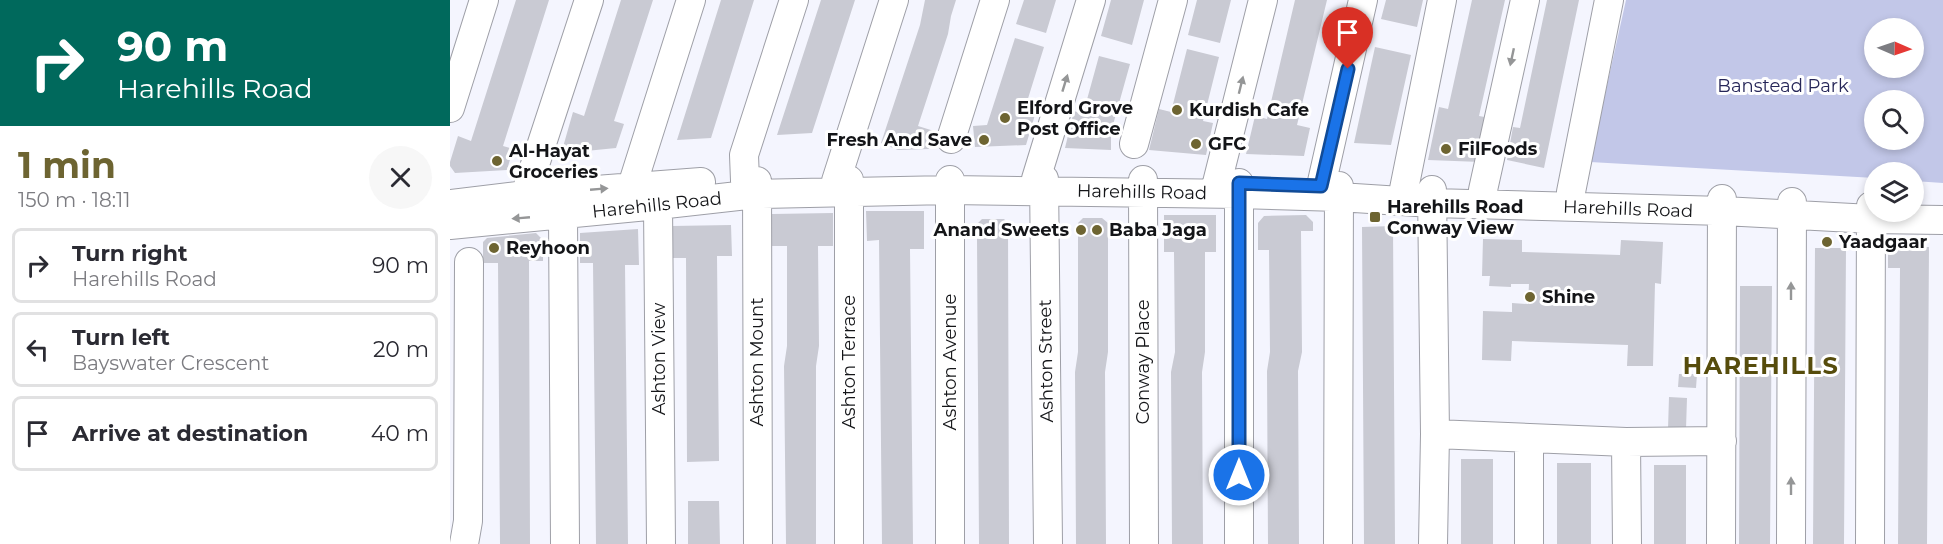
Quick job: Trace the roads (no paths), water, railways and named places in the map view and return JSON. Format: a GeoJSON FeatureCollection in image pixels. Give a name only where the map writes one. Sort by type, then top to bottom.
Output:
{"type":"FeatureCollection","features":[{"type":"Feature","properties":{"kind":"street"},"geometry":{"type":"LineString","coordinates":[[451,103],[484,0]]}},
{"type":"Feature","properties":{"kind":"street"},"geometry":{"type":"LineString","coordinates":[[525,195],[589,0]]}},
{"type":"Feature","properties":{"kind":"street"},"geometry":{"type":"LineString","coordinates":[[658,206],[632,186],[692,0]]}},
{"type":"Feature","properties":{"kind":"street","name":"Ashton Mount"},"geometry":{"type":"LineString","coordinates":[[758,544],[756,236],[752,185],[744,155],[794,0]]}},
{"type":"Feature","properties":{"kind":"street","name":"Ashton Terrace"},"geometry":{"type":"LineString","coordinates":[[849,544],[845,184],[894,0]]}},
{"type":"Feature","properties":{"kind":"street"},"geometry":{"type":"LineString","coordinates":[[951,139],[995,0]]}},
{"type":"Feature","properties":{"kind":"street","name":"Ashton Street"},"geometry":{"type":"LineString","coordinates":[[1048,544],[1045,221],[1042,183],[1091,0]]}},
{"type":"Feature","properties":{"kind":"street"},"geometry":{"type":"LineString","coordinates":[[1134,144],[1173,0]]}},
{"type":"Feature","properties":{"kind":"street"},"geometry":{"type":"LineString","coordinates":[[1239,544],[1234,195],[1263,0]]}},
{"type":"Feature","properties":{"kind":"street"},"geometry":{"type":"LineString","coordinates":[[1338,544],[1333,190],[1363,0]]}},
{"type":"Feature","properties":{"kind":"street"},"geometry":{"type":"LineString","coordinates":[[1432,544],[1435,434],[1423,194],[1442,0]]}},
{"type":"Feature","properties":{"kind":"street"},"geometry":{"type":"LineString","coordinates":[[1483,190],[1525,0]]}},
{"type":"Feature","properties":{"kind":"street"},"geometry":{"type":"LineString","coordinates":[[1571,192],[1609,0]]}},
{"type":"Feature","properties":{"kind":"street","name":"Harehills Road"},"geometry":{"type":"LineString","coordinates":[[450,225],[564,203],[596,190],[698,182],[752,185],[1042,183],[1143,197],[1333,190],[1864,210]]}},
{"type":"Feature","properties":{"kind":"street","name":"Harehills Road"},"geometry":{"type":"LineString","coordinates":[[450,204],[525,195],[564,203],[658,206],[752,185]]}},
{"type":"Feature","properties":{"kind":"street","name":"Ashton Avenue"},"geometry":{"type":"LineString","coordinates":[[950,185],[951,544]]}},
{"type":"Feature","properties":{"kind":"street","name":"Harehills Road"},"geometry":{"type":"LineString","coordinates":[[1423,194],[1483,190],[1571,192],[1722,205]]}},
{"type":"Feature","properties":{"kind":"street","name":"Conway Place"},"geometry":{"type":"LineString","coordinates":[[1143,197],[1144,544]]}},
{"type":"Feature","properties":{"kind":"street"},"geometry":{"type":"LineString","coordinates":[[564,203],[565,544]]}},
{"type":"Feature","properties":{"kind":"street"},"geometry":{"type":"LineString","coordinates":[[1721,544],[1722,205]]}},
{"type":"Feature","properties":{"kind":"street","name":"Ashton View"},"geometry":{"type":"LineString","coordinates":[[658,206],[661,544]]}},
{"type":"Feature","properties":{"kind":"street"},"geometry":{"type":"LineString","coordinates":[[1924,206],[1943,206]]}},
{"type":"Feature","properties":{"kind":"street"},"geometry":{"type":"LineString","coordinates":[[1791,544],[1792,209]]}},
{"type":"Feature","properties":{"kind":"street","name":"Harehills Road"},"geometry":{"type":"LineString","coordinates":[[1924,217],[1943,220]]}},
{"type":"Feature","properties":{"kind":"street"},"geometry":{"type":"LineString","coordinates":[[1870,544],[1872,222]]}},
{"type":"Feature","properties":{"kind":"street"},"geometry":{"type":"LineString","coordinates":[[464,544],[468,521],[459,303],[469,262]]}},
{"type":"Feature","properties":{"kind":"street"},"geometry":{"type":"LineString","coordinates":[[1435,434],[1626,442],[1722,441]]}},
{"type":"Feature","properties":{"kind":"street"},"geometry":{"type":"LineString","coordinates":[[1529,438],[1529,544]]}},
{"type":"Feature","properties":{"kind":"street"},"geometry":{"type":"LineString","coordinates":[[1626,442],[1627,544]]}},
{"type":"Feature","properties":{"kind":"place","name":"Kurdish Cafe"},"geometry":{"type":"Point","coordinates":[1177,110]}},
{"type":"Feature","properties":{"kind":"place","name":"Elford Grove Post Office"},"geometry":{"type":"Point","coordinates":[1005,118]}},
{"type":"Feature","properties":{"kind":"place","name":"Fresh And Save"},"geometry":{"type":"Point","coordinates":[984,140]}},
{"type":"Feature","properties":{"kind":"place","name":"GFC"},"geometry":{"type":"Point","coordinates":[1196,144]}},
{"type":"Feature","properties":{"kind":"place","name":"FilFoods"},"geometry":{"type":"Point","coordinates":[1446,149]}},
{"type":"Feature","properties":{"kind":"place","name":"Al-Hayat Groceries"},"geometry":{"type":"Point","coordinates":[497,161]}},
{"type":"Feature","properties":{"kind":"place","name":"Harehills Road Conway View"},"geometry":{"type":"Point","coordinates":[1375,217]}},
{"type":"Feature","properties":{"kind":"place","name":"Anand Sweets"},"geometry":{"type":"Point","coordinates":[1081,230]}},
{"type":"Feature","properties":{"kind":"place","name":"Baba Jaga"},"geometry":{"type":"Point","coordinates":[1097,230]}},
{"type":"Feature","properties":{"kind":"place","name":"Yaadgaar"},"geometry":{"type":"Point","coordinates":[1827,242]}},
{"type":"Feature","properties":{"kind":"place","name":"Reyhoon"},"geometry":{"type":"Point","coordinates":[494,248]}},
{"type":"Feature","properties":{"kind":"place","name":"Shine"},"geometry":{"type":"Point","coordinates":[1530,297]}},
{"type":"Feature","properties":{"kind":"district","name":"HAREHILLS"},"geometry":{"type":"Point","coordinates":[1761,366]}},
{"type":"Feature","properties":{"kind":"park label","name":"Banstead Park"},"geometry":{"type":"Point","coordinates":[1783,86]}}]}
